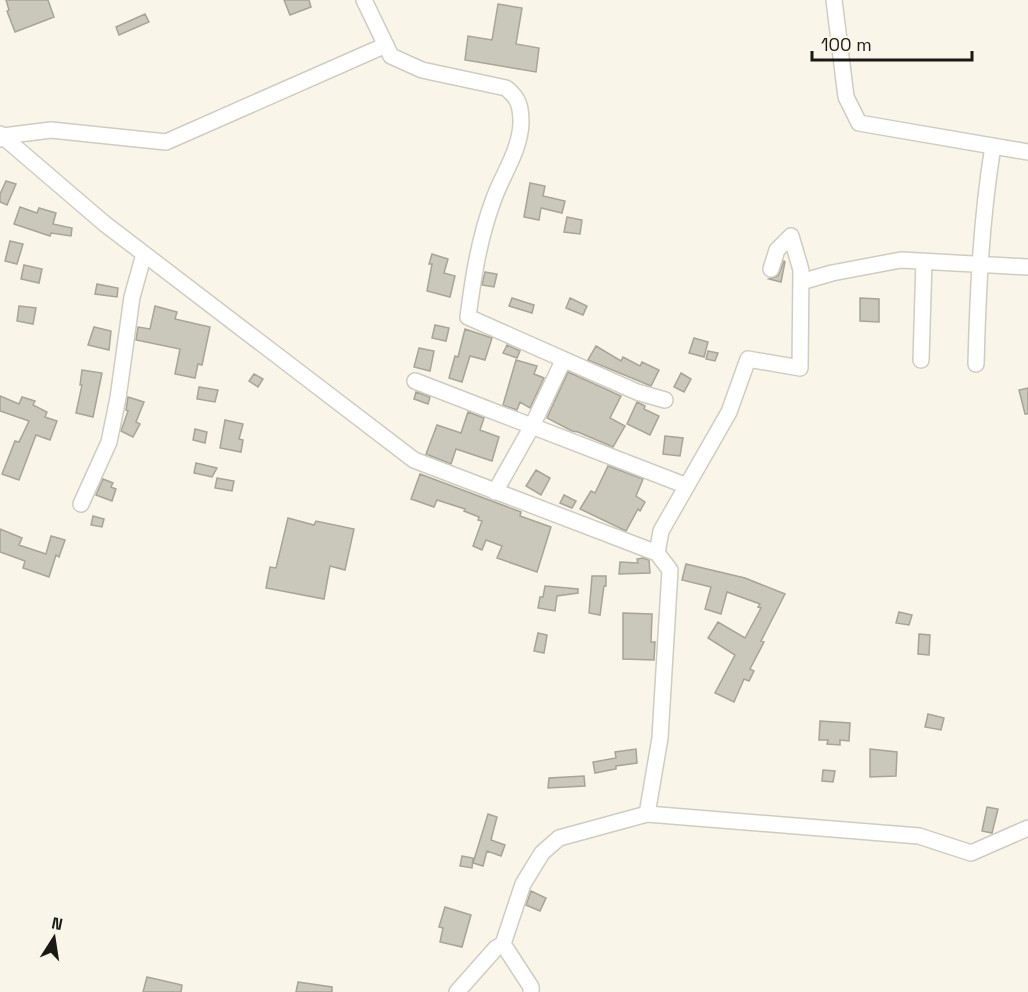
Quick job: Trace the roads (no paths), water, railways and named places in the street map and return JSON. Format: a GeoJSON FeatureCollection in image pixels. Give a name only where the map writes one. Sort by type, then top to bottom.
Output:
{"type":"FeatureCollection","features":[{"type":"Feature","properties":{"kind":"street"},"geometry":{"type":"LineString","coordinates":[[364,0],[391,56],[422,70],[506,88],[515,95],[520,104],[521,126],[512,160],[493,200],[473,271],[468,317],[563,361],[637,392],[665,400]]}},
{"type":"Feature","properties":{"kind":"street"},"geometry":{"type":"LineString","coordinates":[[834,0],[846,97],[859,123],[1028,152]]}},
{"type":"Feature","properties":{"kind":"street"},"geometry":{"type":"LineString","coordinates":[[1,136],[51,130],[166,142],[386,45]]}},
{"type":"Feature","properties":{"kind":"street"},"geometry":{"type":"LineString","coordinates":[[1,136],[105,224],[414,460],[657,553],[670,570],[660,738],[647,814]]}},
{"type":"Feature","properties":{"kind":"street"},"geometry":{"type":"LineString","coordinates":[[976,364],[979,264],[984,203],[993,147]]}},
{"type":"Feature","properties":{"kind":"street"},"geometry":{"type":"LineString","coordinates":[[657,553],[660,531],[729,412],[748,359],[800,368],[801,270],[791,236],[777,250],[771,268]]}},
{"type":"Feature","properties":{"kind":"street"},"geometry":{"type":"LineString","coordinates":[[81,504],[108,442],[118,398],[132,297],[144,254]]}},
{"type":"Feature","properties":{"kind":"street"},"geometry":{"type":"LineString","coordinates":[[801,282],[832,273],[901,260],[1028,267]]}},
{"type":"Feature","properties":{"kind":"street"},"geometry":{"type":"LineString","coordinates":[[921,360],[924,261]]}},
{"type":"Feature","properties":{"kind":"street"},"geometry":{"type":"LineString","coordinates":[[495,492],[532,426],[563,361]]}},
{"type":"Feature","properties":{"kind":"street"},"geometry":{"type":"LineString","coordinates":[[415,381],[687,486]]}},
{"type":"Feature","properties":{"kind":"street"},"geometry":{"type":"LineString","coordinates":[[457,992],[496,948],[503,944],[523,884],[542,853],[559,838],[647,814],[919,836],[971,853],[1028,828]]}},
{"type":"Feature","properties":{"kind":"street"},"geometry":{"type":"LineString","coordinates":[[503,944],[531,987],[531,992]]}}]}
